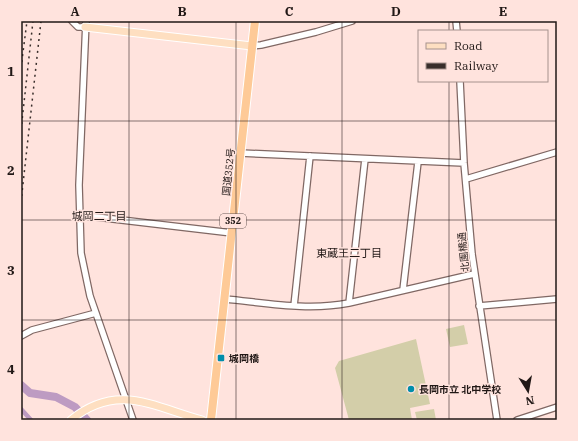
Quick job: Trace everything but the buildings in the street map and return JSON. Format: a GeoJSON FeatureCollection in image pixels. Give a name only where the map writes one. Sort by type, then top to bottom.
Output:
{"type":"FeatureCollection","features":[{"type":"Feature","properties":{"kind":"highway","name":"国道352号"},"geometry":{"type":"LineString","coordinates":[[211,420],[255,21]]}},
{"type":"Feature","properties":{"kind":"main road"},"geometry":{"type":"LineString","coordinates":[[85,24],[252,46]]}},
{"type":"Feature","properties":{"kind":"main road"},"geometry":{"type":"LineString","coordinates":[[71,420],[86,409],[97,404],[125,399],[146,402],[202,420]]}},
{"type":"Feature","properties":{"kind":"street"},"geometry":{"type":"LineString","coordinates":[[72,21],[78,27],[85,24],[79,215],[81,253],[87,285],[133,420]]}},
{"type":"Feature","properties":{"kind":"street"},"geometry":{"type":"LineString","coordinates":[[252,46],[316,32],[352,21]]}},
{"type":"Feature","properties":{"kind":"street","name":"北園橋通"},"geometry":{"type":"LineString","coordinates":[[460,82],[464,163],[474,274],[497,420]]}},
{"type":"Feature","properties":{"kind":"street"},"geometry":{"type":"LineString","coordinates":[[466,179],[557,152]]}},
{"type":"Feature","properties":{"kind":"street"},"geometry":{"type":"LineString","coordinates":[[240,153],[464,163]]}},
{"type":"Feature","properties":{"kind":"street"},"geometry":{"type":"LineString","coordinates":[[294,306],[310,156]]}},
{"type":"Feature","properties":{"kind":"street"},"geometry":{"type":"LineString","coordinates":[[350,303],[366,159]]}},
{"type":"Feature","properties":{"kind":"street"},"geometry":{"type":"LineString","coordinates":[[403,290],[418,162]]}},
{"type":"Feature","properties":{"kind":"street"},"geometry":{"type":"LineString","coordinates":[[79,215],[232,233]]}},
{"type":"Feature","properties":{"kind":"street"},"geometry":{"type":"LineString","coordinates":[[225,299],[316,307],[350,303],[474,274]]}},
{"type":"Feature","properties":{"kind":"street"},"geometry":{"type":"LineString","coordinates":[[479,306],[557,299]]}},
{"type":"Feature","properties":{"kind":"street"},"geometry":{"type":"LineString","coordinates":[[21,336],[32,330],[96,313]]}},
{"type":"Feature","properties":{"kind":"street"},"geometry":{"type":"LineString","coordinates":[[517,420],[557,407]]}},
{"type":"Feature","properties":{"kind":"shaded area"},"geometry":{"type":"Polygon","coordinates":[[[464,325],[468,344],[450,347],[446,329],[464,325]]]}},
{"type":"Feature","properties":{"kind":"shaded area"},"geometry":{"type":"Polygon","coordinates":[[[416,339],[430,404],[410,408],[412,420],[349,420],[335,368],[339,361],[416,339]]]}},
{"type":"Feature","properties":{"kind":"shaded area"},"geometry":{"type":"Polygon","coordinates":[[[434,409],[436,420],[417,420],[415,412],[434,409]]]}},
{"type":"Feature","properties":{"kind":"waterway"},"geometry":{"type":"LineString","coordinates":[[21,385],[30,393],[56,397],[75,407],[87,420]]}},
{"type":"Feature","properties":{"kind":"waterway"},"geometry":{"type":"LineString","coordinates":[[21,409],[31,420]]}},
{"type":"Feature","properties":{"kind":"railway"},"geometry":{"type":"LineString","coordinates":[[21,68],[27,21]]}},
{"type":"Feature","properties":{"kind":"railway"},"geometry":{"type":"LineString","coordinates":[[21,130],[33,21]]}},
{"type":"Feature","properties":{"kind":"railway"},"geometry":{"type":"LineString","coordinates":[[21,202],[41,21]]}},
{"type":"Feature","properties":{"kind":"place","name":"城岡橋"},"geometry":{"type":"Point","coordinates":[221,358]}},
{"type":"Feature","properties":{"kind":"place","name":"長岡市立 北中学校"},"geometry":{"type":"Point","coordinates":[411,389]}},
{"type":"Feature","properties":{"kind":"district","name":"城岡二丁目"},"geometry":{"type":"Point","coordinates":[99,216]}},
{"type":"Feature","properties":{"kind":"district","name":"東蔵王二丁目"},"geometry":{"type":"Point","coordinates":[349,253]}}]}
